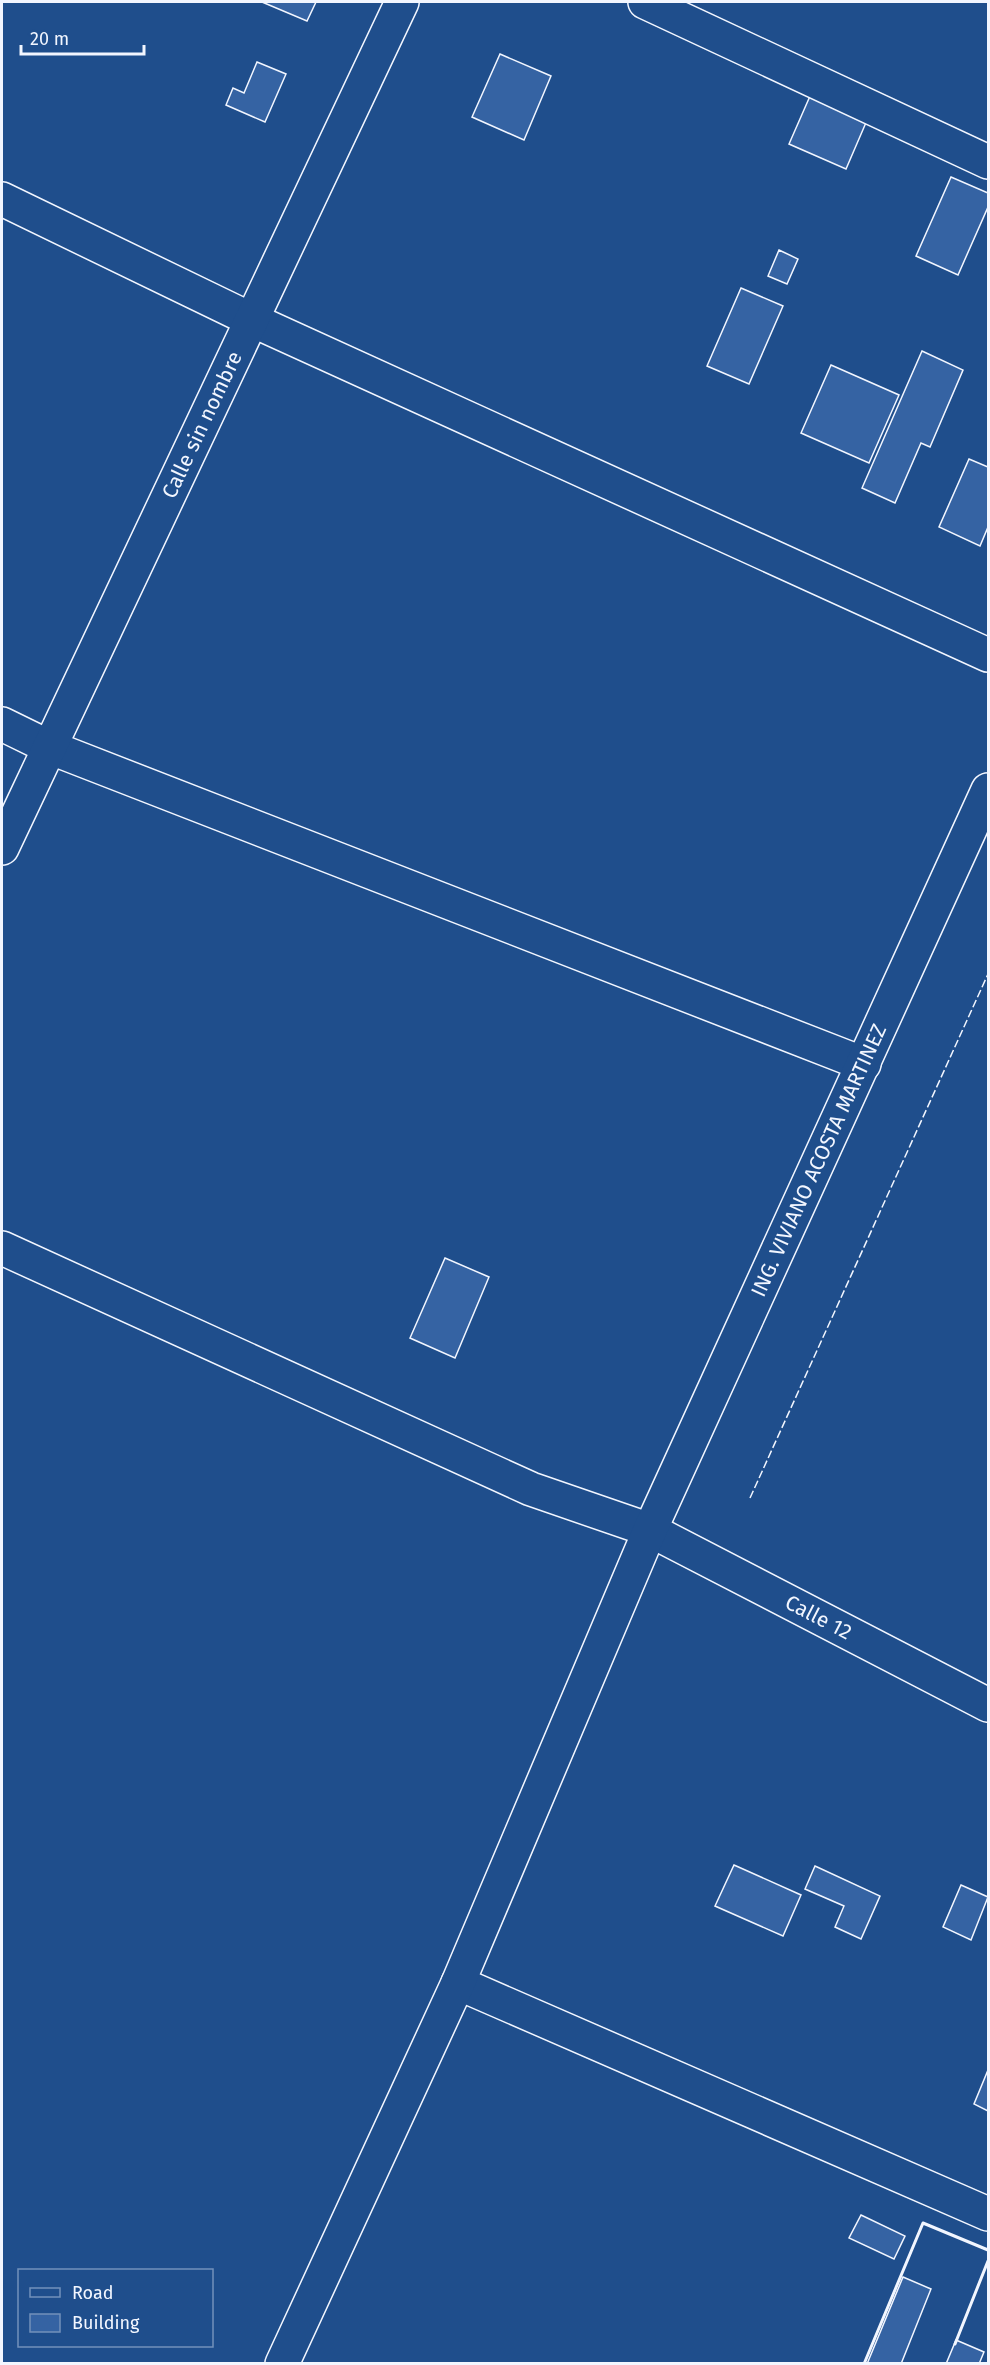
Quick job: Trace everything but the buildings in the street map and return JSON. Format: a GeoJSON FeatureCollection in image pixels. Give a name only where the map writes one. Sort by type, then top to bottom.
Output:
{"type":"FeatureCollection","features":[{"type":"Feature","properties":{"kind":"street","name":"Calle sin nombre"},"geometry":{"type":"LineString","coordinates":[[2,848],[402,2]]}},
{"type":"Feature","properties":{"kind":"street"},"geometry":{"type":"LineString","coordinates":[[645,2],[988,162]]}},
{"type":"Feature","properties":{"kind":"street"},"geometry":{"type":"LineString","coordinates":[[2,199],[252,320],[988,655]]}},
{"type":"Feature","properties":{"kind":"street"},"geometry":{"type":"LineString","coordinates":[[2,724],[49,747],[864,1064]]}},
{"type":"Feature","properties":{"kind":"street","name":"ING. VIVIANO ACOSTA MARTINEZ"},"geometry":{"type":"LineString","coordinates":[[282,2364],[458,1983],[650,1530],[988,790]]}},
{"type":"Feature","properties":{"kind":"street","name":"Calle 12"},"geometry":{"type":"LineString","coordinates":[[2,1248],[531,1489],[650,1530],[988,1705]]}},
{"type":"Feature","properties":{"kind":"street"},"geometry":{"type":"LineString","coordinates":[[458,1983],[988,2214]]}},
{"type":"Feature","properties":{"kind":"fence"},"geometry":{"type":"LineString","coordinates":[[750,1498],[988,974]]}},
{"type":"Feature","properties":{"kind":"wall"},"geometry":{"type":"LineString","coordinates":[[864,2364],[923,2223],[988,2250]]}},
{"type":"Feature","properties":{"kind":"wall"},"geometry":{"type":"LineString","coordinates":[[955,2344],[988,2261]]}}]}
